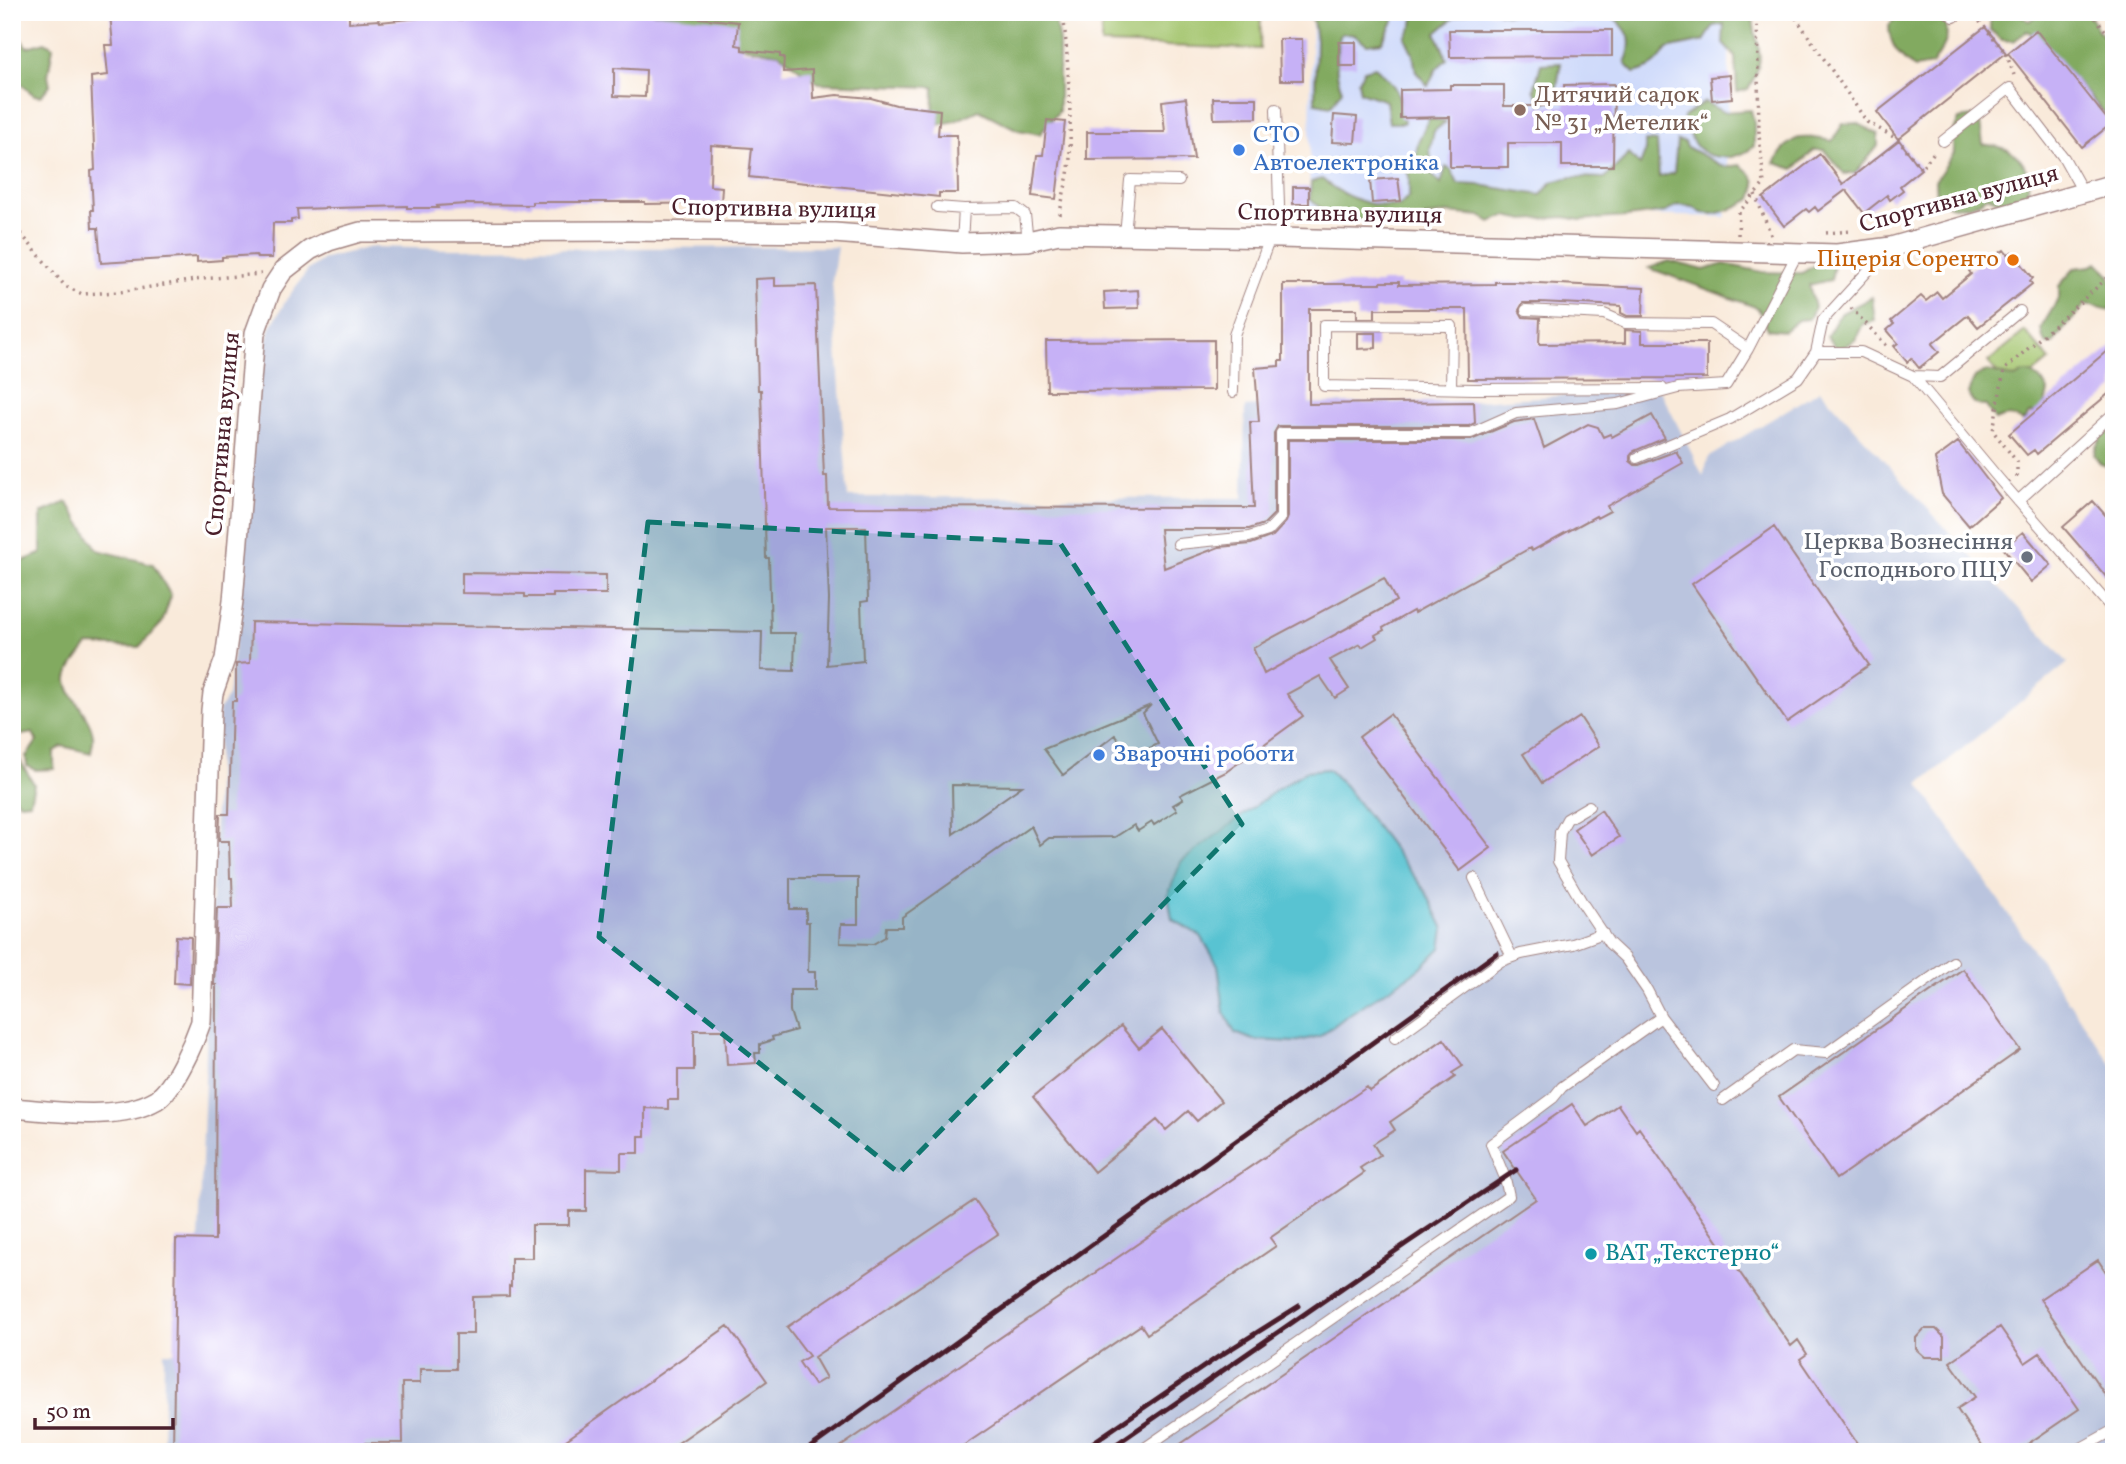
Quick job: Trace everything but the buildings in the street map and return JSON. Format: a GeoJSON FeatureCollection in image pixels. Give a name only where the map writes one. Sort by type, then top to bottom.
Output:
{"type":"FeatureCollection","features":[{"type":"Feature","properties":{"kind":"street","name":"Спортивна вулиця"},"geometry":{"type":"LineString","coordinates":[[12,1108],[97,1113],[132,1109],[158,1099],[178,1073],[201,1022],[211,710],[225,659],[233,601],[255,333],[271,289],[283,271],[310,250],[329,241],[360,232],[834,233],[962,243],[1028,241],[1059,234],[1837,254],[1891,247],[2114,184]]}},
{"type":"Feature","properties":{"kind":"lane"},"geometry":{"type":"LineString","coordinates":[[1947,12],[1954,18],[1961,12]]}},
{"type":"Feature","properties":{"kind":"lane"},"geometry":{"type":"LineString","coordinates":[[1943,141],[2010,88],[2064,158],[2083,192]]}},
{"type":"Feature","properties":{"kind":"lane"},"geometry":{"type":"LineString","coordinates":[[1233,392],[1234,335],[1275,238],[1276,109]]}},
{"type":"Feature","properties":{"kind":"lane"},"geometry":{"type":"LineString","coordinates":[[1125,235],[1130,180],[1179,181]]}},
{"type":"Feature","properties":{"kind":"lane"},"geometry":{"type":"LineString","coordinates":[[937,207],[1016,208],[1025,215],[1028,241]]}},
{"type":"Feature","properties":{"kind":"lane"},"geometry":{"type":"LineString","coordinates":[[962,243],[964,209]]}},
{"type":"Feature","properties":{"kind":"lane"},"geometry":{"type":"LineString","coordinates":[[1637,458],[1730,419],[1798,378],[1816,352],[1823,320],[1891,247]]}},
{"type":"Feature","properties":{"kind":"lane"},"geometry":{"type":"LineString","coordinates":[[1451,388],[1452,326],[1324,325],[1324,386],[1451,388],[1678,388],[1726,385],[1748,349],[1797,254]]}},
{"type":"Feature","properties":{"kind":"lane"},"geometry":{"type":"LineString","coordinates":[[1526,310],[1604,314],[1625,323],[1711,324],[1748,349]]}},
{"type":"Feature","properties":{"kind":"lane"},"geometry":{"type":"LineString","coordinates":[[1816,352],[1861,352],[1913,376],[1940,377],[2020,311]]}},
{"type":"Feature","properties":{"kind":"lane"},"geometry":{"type":"LineString","coordinates":[[1913,376],[2114,611]]}},
{"type":"Feature","properties":{"kind":"lane"},"geometry":{"type":"LineString","coordinates":[[1178,544],[1249,537],[1268,531],[1281,517],[1281,433],[1471,433],[1516,413],[1618,404],[1678,388]]}},
{"type":"Feature","properties":{"kind":"lane"},"geometry":{"type":"LineString","coordinates":[[2018,500],[2114,413]]}},
{"type":"Feature","properties":{"kind":"lane"},"geometry":{"type":"LineString","coordinates":[[1589,806],[1567,819],[1560,832],[1558,861],[1609,943],[1625,958],[1647,990],[1661,1017],[1714,1086]]}},
{"type":"Feature","properties":{"kind":"lane"},"geometry":{"type":"LineString","coordinates":[[1474,878],[1512,957]]}},
{"type":"Feature","properties":{"kind":"lane"},"geometry":{"type":"LineString","coordinates":[[1395,1038],[1501,961],[1573,944],[1603,933]]}},
{"type":"Feature","properties":{"kind":"lane"},"geometry":{"type":"LineString","coordinates":[[1723,1100],[1793,1050],[1826,1053],[1953,962]]}},
{"type":"Feature","properties":{"kind":"lane"},"geometry":{"type":"LineString","coordinates":[[1139,1452],[1509,1196],[1505,1178],[1491,1144],[1553,1098],[1562,1087],[1661,1017]]}},
{"type":"Feature","properties":{"kind":"lane"},"geometry":{"type":"LineString","coordinates":[[2074,1452],[2114,1430]]}},
{"type":"Feature","properties":{"kind":"path"},"geometry":{"type":"LineString","coordinates":[[1059,234],[1070,158],[1067,48],[1063,12]]}},
{"type":"Feature","properties":{"kind":"path"},"geometry":{"type":"LineString","coordinates":[[1737,250],[1739,212],[1764,184],[1759,135],[1757,12]]}},
{"type":"Feature","properties":{"kind":"path"},"geometry":{"type":"LineString","coordinates":[[1792,12],[1867,121],[1899,140],[1921,169],[1943,141]]}},
{"type":"Feature","properties":{"kind":"path"},"geometry":{"type":"LineString","coordinates":[[2091,12],[2114,42]]}},
{"type":"Feature","properties":{"kind":"path"},"geometry":{"type":"LineString","coordinates":[[1755,194],[1773,238]]}},
{"type":"Feature","properties":{"kind":"path"},"geometry":{"type":"LineString","coordinates":[[1870,230],[1909,221]]}},
{"type":"Feature","properties":{"kind":"path"},"geometry":{"type":"LineString","coordinates":[[12,223],[65,286],[82,294],[119,292],[202,279],[283,271]]}},
{"type":"Feature","properties":{"kind":"path"},"geometry":{"type":"LineString","coordinates":[[1822,234],[1858,231]]}},
{"type":"Feature","properties":{"kind":"path"},"geometry":{"type":"LineString","coordinates":[[2018,500],[2017,463],[1993,431],[2004,370],[2114,272]]}},
{"type":"Feature","properties":{"kind":"path"},"geometry":{"type":"LineString","coordinates":[[1843,299],[1913,376]]}},
{"type":"Feature","properties":{"kind":"highlighted area"},"geometry":{"type":"Polygon","coordinates":[[[648,522],[1060,543],[1242,824],[899,1173],[599,937],[648,522]]]}},
{"type":"Feature","properties":{"kind":"shaded area","name":"Дитячий садок № 31 „Метелик“"},"geometry":{"type":"Polygon","coordinates":[[[1312,12],[1730,12],[1726,217],[1309,208],[1312,12]]]}},
{"type":"Feature","properties":{"kind":"shaded area"},"geometry":{"type":"Polygon","coordinates":[[[371,247],[837,247],[832,281],[848,497],[1243,498],[1245,407],[1475,401],[1660,390],[1703,476],[1709,457],[1820,390],[2068,663],[1919,784],[2114,1068],[2114,1452],[163,1452],[164,1352],[196,1353],[219,710],[228,696],[241,589],[260,365],[270,329],[286,300],[308,270],[325,258],[371,247]]]}},
{"type":"Feature","properties":{"kind":"green space"},"geometry":{"type":"Polygon","coordinates":[[[650,12],[1053,12],[1059,41],[1059,111],[1040,134],[1018,130],[979,110],[955,121],[933,126],[934,87],[819,83],[780,54],[736,45],[650,12]]]}},
{"type":"Feature","properties":{"kind":"green space"},"geometry":{"type":"Polygon","coordinates":[[[1102,12],[1261,12],[1260,49],[1101,44],[1102,12]]]}},
{"type":"Feature","properties":{"kind":"green space"},"geometry":{"type":"Polygon","coordinates":[[[1304,12],[1398,12],[1382,42],[1367,44],[1355,35],[1341,33],[1336,62],[1342,90],[1331,106],[1315,103],[1316,40],[1313,20],[1304,12]]]}},
{"type":"Feature","properties":{"kind":"green space"},"geometry":{"type":"Polygon","coordinates":[[[1415,12],[1469,12],[1455,17],[1436,33],[1447,59],[1436,69],[1428,86],[1416,72],[1413,54],[1405,37],[1413,25],[1415,12]]]}},
{"type":"Feature","properties":{"kind":"green space"},"geometry":{"type":"Polygon","coordinates":[[[1498,12],[1753,12],[1760,58],[1748,89],[1737,92],[1735,57],[1723,44],[1724,24],[1714,26],[1704,41],[1667,49],[1654,65],[1634,73],[1625,64],[1630,48],[1629,36],[1622,25],[1609,14],[1569,20],[1538,14],[1498,12]]]}},
{"type":"Feature","properties":{"kind":"green space"},"geometry":{"type":"Polygon","coordinates":[[[1900,12],[1944,12],[1946,40],[1932,65],[1915,68],[1896,50],[1889,25],[1900,12]]]}},
{"type":"Feature","properties":{"kind":"green space"},"geometry":{"type":"Polygon","coordinates":[[[1990,12],[2016,12],[2029,21],[2043,12],[2088,12],[2098,30],[2114,48],[2114,124],[2038,38],[2027,31],[2014,41],[2002,40],[1990,30],[1990,12]]]}},
{"type":"Feature","properties":{"kind":"green space"},"geometry":{"type":"Polygon","coordinates":[[[12,36],[19,37],[27,47],[45,42],[53,47],[48,75],[50,85],[41,96],[34,95],[12,76],[12,36]]]}},
{"type":"Feature","properties":{"kind":"green space"},"geometry":{"type":"Polygon","coordinates":[[[1561,63],[1556,92],[1542,105],[1534,90],[1541,64],[1561,63]]]}},
{"type":"Feature","properties":{"kind":"green space"},"geometry":{"type":"Polygon","coordinates":[[[1375,67],[1397,91],[1404,123],[1389,123],[1386,101],[1360,92],[1358,81],[1364,70],[1375,67]]]}},
{"type":"Feature","properties":{"kind":"green space"},"geometry":{"type":"Polygon","coordinates":[[[1705,102],[1723,112],[1751,110],[1754,146],[1731,157],[1714,156],[1700,149],[1694,143],[1683,117],[1705,102]]]}},
{"type":"Feature","properties":{"kind":"green space"},"geometry":{"type":"Polygon","coordinates":[[[1973,117],[1980,123],[1983,144],[2007,149],[2023,165],[2028,176],[2027,194],[2006,204],[1987,196],[1968,206],[1949,205],[1936,199],[1935,181],[1954,153],[1952,136],[1959,119],[1973,117]]]}},
{"type":"Feature","properties":{"kind":"green space"},"geometry":{"type":"Polygon","coordinates":[[[1429,118],[1446,122],[1434,131],[1430,149],[1432,175],[1441,184],[1446,167],[1452,171],[1458,184],[1541,195],[1552,182],[1572,177],[1605,178],[1629,154],[1640,165],[1645,152],[1645,141],[1657,142],[1659,177],[1674,173],[1677,141],[1685,142],[1687,147],[1724,167],[1740,165],[1754,179],[1754,193],[1752,199],[1714,214],[1678,205],[1666,212],[1627,217],[1525,220],[1506,216],[1490,222],[1481,216],[1446,213],[1387,225],[1373,220],[1358,220],[1326,213],[1310,199],[1311,182],[1322,179],[1358,200],[1400,206],[1409,196],[1409,176],[1402,160],[1416,155],[1418,142],[1429,118]]]}},
{"type":"Feature","properties":{"kind":"green space"},"geometry":{"type":"Polygon","coordinates":[[[1857,123],[1878,134],[1878,146],[1856,173],[1844,174],[1824,150],[1814,150],[1794,169],[1775,163],[1786,146],[1798,138],[1832,141],[1843,124],[1857,123]]]}},
{"type":"Feature","properties":{"kind":"green space"},"geometry":{"type":"Polygon","coordinates":[[[1669,261],[1704,270],[1724,264],[1763,272],[1802,273],[1819,262],[1834,265],[1831,280],[1809,285],[1815,307],[1809,319],[1798,320],[1784,331],[1767,329],[1758,308],[1649,268],[1669,261]]]}},
{"type":"Feature","properties":{"kind":"green space"},"geometry":{"type":"Polygon","coordinates":[[[2097,263],[2110,275],[2114,305],[2108,310],[2085,305],[2053,344],[2047,344],[2041,328],[2059,298],[2059,286],[2075,268],[2097,263]]]}},
{"type":"Feature","properties":{"kind":"green space"},"geometry":{"type":"Polygon","coordinates":[[[1872,297],[1875,321],[1863,324],[1855,340],[1838,350],[1827,336],[1840,314],[1872,297]]]}},
{"type":"Feature","properties":{"kind":"green space"},"geometry":{"type":"Polygon","coordinates":[[[2025,331],[2050,360],[2012,391],[1988,362],[2025,331]]]}},
{"type":"Feature","properties":{"kind":"green space"},"geometry":{"type":"Polygon","coordinates":[[[1987,371],[2015,378],[2031,373],[2043,382],[2048,391],[2043,407],[2022,421],[2009,416],[1995,420],[1986,406],[1974,403],[1968,393],[1975,377],[1987,371]]]}},
{"type":"Feature","properties":{"kind":"green space"},"geometry":{"type":"Polygon","coordinates":[[[2114,432],[2114,469],[2101,464],[2094,455],[2103,434],[2114,432]]]}},
{"type":"Feature","properties":{"kind":"green space"},"geometry":{"type":"Polygon","coordinates":[[[67,502],[98,550],[153,564],[171,596],[162,623],[139,647],[88,645],[70,669],[67,678],[70,691],[92,729],[91,753],[62,746],[54,752],[54,769],[35,770],[27,766],[26,757],[37,741],[33,733],[15,736],[16,754],[34,784],[30,802],[20,803],[12,796],[12,565],[41,554],[41,513],[67,502]]]}},
{"type":"Feature","properties":{"kind":"water"},"geometry":{"type":"Polygon","coordinates":[[[1328,769],[1345,786],[1426,892],[1444,929],[1441,948],[1418,970],[1320,1036],[1294,1042],[1254,1040],[1235,1033],[1224,1012],[1218,965],[1201,936],[1172,919],[1168,895],[1181,862],[1276,790],[1306,771],[1328,769]]]}},
{"type":"Feature","properties":{"kind":"railway"},"geometry":{"type":"LineString","coordinates":[[804,1452],[1497,953]]}},
{"type":"Feature","properties":{"kind":"railway"},"geometry":{"type":"LineString","coordinates":[[1105,1452],[1516,1170]]}},
{"type":"Feature","properties":{"kind":"railway"},"geometry":{"type":"LineString","coordinates":[[1079,1452],[1218,1357],[1299,1306]]}},
{"type":"Feature","properties":{"kind":"place","name":"Дитячий садок № 31 „Метелик“"},"geometry":{"type":"Point","coordinates":[1520,110]}},
{"type":"Feature","properties":{"kind":"place","name":"СТО Автоелектроніка"},"geometry":{"type":"Point","coordinates":[1239,150]}},
{"type":"Feature","properties":{"kind":"place","name":"Піцерія Соренто"},"geometry":{"type":"Point","coordinates":[2013,260]}},
{"type":"Feature","properties":{"kind":"place","name":"Церква Вознесіння Господнього ПЦУ"},"geometry":{"type":"Point","coordinates":[2027,557]}},
{"type":"Feature","properties":{"kind":"place","name":"Зварочні роботи"},"geometry":{"type":"Point","coordinates":[1099,755]}},
{"type":"Feature","properties":{"kind":"place","name":"ВАТ „Текстерно“"},"geometry":{"type":"Point","coordinates":[1591,1254]}}]}
